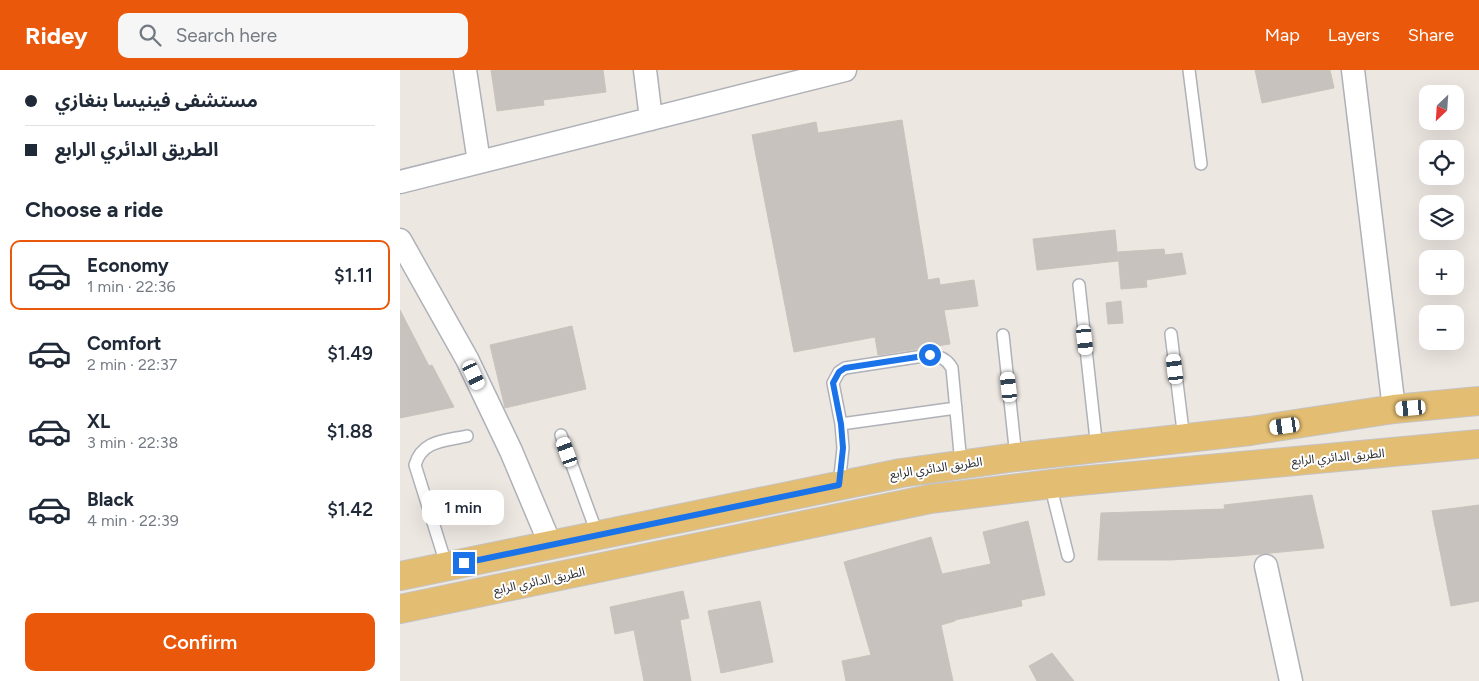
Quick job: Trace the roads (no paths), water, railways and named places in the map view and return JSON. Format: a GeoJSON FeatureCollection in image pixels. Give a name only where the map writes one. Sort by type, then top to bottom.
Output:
{"type":"FeatureCollection","features":[{"type":"Feature","properties":{"kind":"main road","name":"الطريق الدائري الرابع"},"geometry":{"type":"LineString","coordinates":[[400,576],[901,473],[1016,457],[1184,439],[1394,409],[1479,402]]}},
{"type":"Feature","properties":{"kind":"main road","name":"الطريق الدائري الرابع"},"geometry":{"type":"LineString","coordinates":[[400,609],[895,506],[983,492],[1050,484],[1479,444]]}},
{"type":"Feature","properties":{"kind":"street"},"geometry":{"type":"LineString","coordinates":[[466,70],[479,162]]}},
{"type":"Feature","properties":{"kind":"street"},"geometry":{"type":"LineString","coordinates":[[644,70],[651,119]]}},
{"type":"Feature","properties":{"kind":"street"},"geometry":{"type":"LineString","coordinates":[[400,182],[651,119],[820,73],[845,70]]}},
{"type":"Feature","properties":{"kind":"street"},"geometry":{"type":"LineString","coordinates":[[1353,70],[1394,409]]}},
{"type":"Feature","properties":{"kind":"street"},"geometry":{"type":"LineString","coordinates":[[400,240],[467,359],[514,459],[551,546]]}},
{"type":"Feature","properties":{"kind":"street"},"geometry":{"type":"LineString","coordinates":[[1266,566],[1291,681]]}},
{"type":"Feature","properties":{"kind":"lane"},"geometry":{"type":"LineString","coordinates":[[1189,70],[1201,164]]}},
{"type":"Feature","properties":{"kind":"lane"},"geometry":{"type":"LineString","coordinates":[[1079,285],[1097,448]]}},
{"type":"Feature","properties":{"kind":"lane"},"geometry":{"type":"LineString","coordinates":[[1171,334],[1184,439]]}},
{"type":"Feature","properties":{"kind":"lane"},"geometry":{"type":"LineString","coordinates":[[1003,335],[1016,457]]}},
{"type":"Feature","properties":{"kind":"lane"},"geometry":{"type":"LineString","coordinates":[[839,485],[843,448],[841,424],[833,383],[839,372],[845,368],[930,355],[942,357],[952,368],[960,464]]}},
{"type":"Feature","properties":{"kind":"lane"},"geometry":{"type":"LineString","coordinates":[[841,424],[956,408]]}},
{"type":"Feature","properties":{"kind":"lane"},"geometry":{"type":"LineString","coordinates":[[561,435],[598,536]]}},
{"type":"Feature","properties":{"kind":"lane"},"geometry":{"type":"LineString","coordinates":[[447,567],[416,466],[422,450],[433,444],[467,436]]}},
{"type":"Feature","properties":{"kind":"lane"},"geometry":{"type":"LineString","coordinates":[[1050,484],[1068,556]]}}]}
